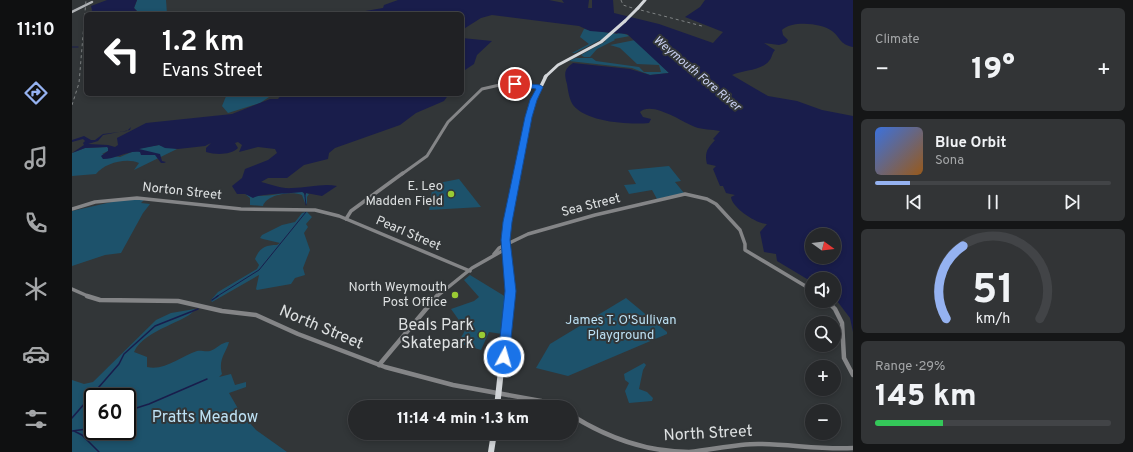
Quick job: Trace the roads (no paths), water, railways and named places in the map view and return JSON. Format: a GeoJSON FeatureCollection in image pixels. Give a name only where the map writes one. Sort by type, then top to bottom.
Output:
{"type":"FeatureCollection","features":[{"type":"Feature","properties":{"kind":"main road"},"geometry":{"type":"LineString","coordinates":[[498,400],[510,291],[506,246],[508,220],[532,105],[547,74],[555,66],[601,42],[645,0]]}},
{"type":"Feature","properties":{"kind":"main road"},"geometry":{"type":"LineString","coordinates":[[72,12],[93,1]]}},
{"type":"Feature","properties":{"kind":"main road"},"geometry":{"type":"LineString","coordinates":[[491,452],[493,440]]}},
{"type":"Feature","properties":{"kind":"street"},"geometry":{"type":"LineString","coordinates":[[72,9],[78,9]]}},
{"type":"Feature","properties":{"kind":"street"},"geometry":{"type":"LineString","coordinates":[[339,216],[352,211],[427,156],[448,122],[482,89],[504,84],[540,87]]}},
{"type":"Feature","properties":{"kind":"street","name":"Sea Street"},"geometry":{"type":"LineString","coordinates":[[379,365],[440,293],[506,246],[528,234],[557,225],[685,194],[707,199],[716,204],[740,230],[745,244],[745,250],[805,286]]}},
{"type":"Feature","properties":{"kind":"street","name":"Norton Street"},"geometry":{"type":"LineString","coordinates":[[72,209],[105,200],[147,197],[241,209],[266,210]]}},
{"type":"Feature","properties":{"kind":"street","name":"Pearl Street"},"geometry":{"type":"LineString","coordinates":[[266,210],[311,210],[339,216],[470,271]]}},
{"type":"Feature","properties":{"kind":"street"},"geometry":{"type":"LineString","coordinates":[[346,219],[352,211]]}},
{"type":"Feature","properties":{"kind":"street"},"geometry":{"type":"LineString","coordinates":[[496,254],[508,256]]}},
{"type":"Feature","properties":{"kind":"street","name":"North Street"},"geometry":{"type":"LineString","coordinates":[[72,289],[82,295],[100,300],[178,301],[222,311],[256,315],[298,334],[379,365],[440,382],[535,400]]}},
{"type":"Feature","properties":{"kind":"street"},"geometry":{"type":"LineString","coordinates":[[834,308],[844,322],[844,358],[853,375]]}},
{"type":"Feature","properties":{"kind":"street","name":"North Street"},"geometry":{"type":"LineString","coordinates":[[578,419],[625,442],[661,451],[695,451],[757,444],[783,444],[824,449],[853,448]]}},
{"type":"Feature","properties":{"kind":"water"},"geometry":{"type":"Polygon","coordinates":[[[107,0],[137,0],[134,8],[138,12],[92,12],[91,6],[107,0]]]}},
{"type":"Feature","properties":{"kind":"water","name":"Weymouth Fore River"},"geometry":{"type":"Polygon","coordinates":[[[398,0],[549,0],[564,3],[562,0],[589,0],[588,8],[592,8],[592,0],[613,0],[614,13],[659,24],[713,43],[723,32],[685,17],[700,7],[705,0],[853,0],[853,47],[845,44],[827,28],[807,24],[793,25],[782,30],[783,35],[788,40],[786,43],[779,45],[764,43],[775,50],[770,60],[766,64],[757,69],[732,75],[768,96],[797,101],[822,110],[853,116],[853,332],[850,318],[841,306],[841,272],[805,272],[805,278],[777,261],[776,254],[764,252],[760,232],[767,224],[746,215],[732,201],[731,197],[735,195],[726,193],[723,186],[720,186],[713,169],[716,166],[707,164],[706,153],[715,140],[713,139],[720,131],[701,129],[652,109],[645,109],[640,112],[643,117],[651,119],[649,123],[620,123],[597,119],[579,111],[573,105],[565,75],[568,67],[573,63],[630,69],[650,75],[669,73],[627,34],[590,31],[579,26],[492,15],[481,18],[464,29],[464,12],[360,12],[383,8],[384,5],[398,0]]]}},
{"type":"Feature","properties":{"kind":"water"},"geometry":{"type":"Polygon","coordinates":[[[464,38],[492,41],[477,55],[474,64],[464,71],[464,38]]]}},
{"type":"Feature","properties":{"kind":"water"},"geometry":{"type":"Polygon","coordinates":[[[280,96],[448,96],[444,101],[416,113],[400,125],[335,148],[329,153],[328,159],[304,165],[287,178],[268,178],[261,182],[288,188],[326,185],[337,186],[322,196],[306,193],[305,197],[304,193],[302,192],[269,194],[253,198],[245,194],[237,194],[232,186],[242,178],[245,169],[268,160],[277,153],[275,149],[258,147],[239,152],[242,145],[238,142],[235,143],[238,148],[223,154],[206,152],[206,148],[211,143],[205,146],[178,149],[165,148],[159,145],[139,149],[160,154],[162,161],[166,162],[164,163],[161,163],[155,155],[141,155],[140,152],[131,152],[113,158],[103,159],[101,156],[108,151],[107,147],[85,148],[72,153],[84,145],[83,143],[85,141],[83,139],[72,142],[72,140],[84,136],[91,140],[95,140],[103,134],[120,132],[103,135],[98,141],[88,144],[108,145],[115,147],[118,145],[117,138],[146,123],[232,114],[270,99],[278,99],[280,96]]]}},
{"type":"Feature","properties":{"kind":"waterway"},"geometry":{"type":"LineString","coordinates":[[72,47],[78,47]]}},
{"type":"Feature","properties":{"kind":"waterway"},"geometry":{"type":"LineString","coordinates":[[305,196],[306,205]]}},
{"type":"Feature","properties":{"kind":"waterway"},"geometry":{"type":"LineString","coordinates":[[216,297],[259,270],[306,212]]}},
{"type":"Feature","properties":{"kind":"waterway"},"geometry":{"type":"LineString","coordinates":[[212,300],[218,296]]}},
{"type":"Feature","properties":{"kind":"waterway"},"geometry":{"type":"LineString","coordinates":[[72,418],[119,364],[124,354],[155,326],[198,309]]}},
{"type":"Feature","properties":{"kind":"waterway"},"geometry":{"type":"LineString","coordinates":[[136,408],[207,379]]}},
{"type":"Feature","properties":{"kind":"waterway"},"geometry":{"type":"LineString","coordinates":[[72,431],[84,429]]}},
{"type":"Feature","properties":{"kind":"waterway"},"geometry":{"type":"LineString","coordinates":[[74,431],[82,435],[99,452]]}},
{"type":"Feature","properties":{"kind":"railway"},"geometry":{"type":"LineString","coordinates":[[85,12],[86,0]]}},
{"type":"Feature","properties":{"kind":"railway"},"geometry":{"type":"LineString","coordinates":[[621,0],[623,5],[629,7],[702,26]]}},
{"type":"Feature","properties":{"kind":"railway"},"geometry":{"type":"LineString","coordinates":[[72,105],[79,83],[84,24]]}},
{"type":"Feature","properties":{"kind":"place","name":"E. Leo Madden Field"},"geometry":{"type":"Point","coordinates":[451,194]}},
{"type":"Feature","properties":{"kind":"place","name":"North Weymouth Post Office"},"geometry":{"type":"Point","coordinates":[455,295]}},
{"type":"Feature","properties":{"kind":"place","name":"Beals Park Skatepark"},"geometry":{"type":"Point","coordinates":[482,335]}},
{"type":"Feature","properties":{"kind":"park label","name":"James T. O'Sullivan Playground"},"geometry":{"type":"Point","coordinates":[621,328]}},
{"type":"Feature","properties":{"kind":"park label","name":"Pratts Meadow"},"geometry":{"type":"Point","coordinates":[205,418]}}]}
